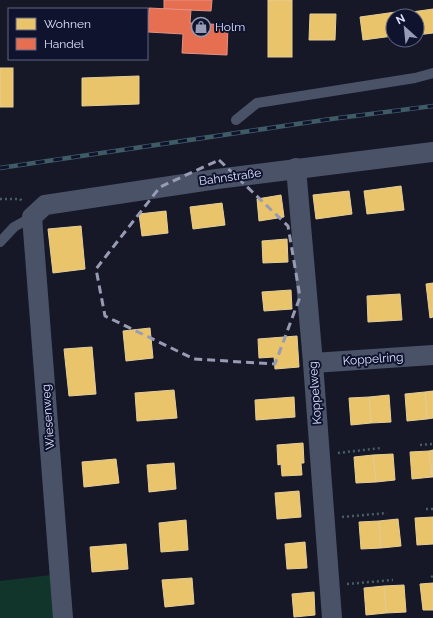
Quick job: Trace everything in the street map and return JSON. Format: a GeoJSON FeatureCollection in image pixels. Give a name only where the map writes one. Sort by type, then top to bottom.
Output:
{"type":"FeatureCollection","features":[{"type":"Feature","properties":{"kind":"street","name":"Bahnstraße"},"geometry":{"type":"LineString","coordinates":[[32,217],[45,205],[296,168],[433,152]]}},
{"type":"Feature","properties":{"kind":"street","name":"Koppelweg"},"geometry":{"type":"LineString","coordinates":[[296,168],[313,363],[332,618]]}},
{"type":"Feature","properties":{"kind":"street","name":"Wiesenweg"},"geometry":{"type":"LineString","coordinates":[[32,217],[63,618]]}},
{"type":"Feature","properties":{"kind":"street","name":"Koppelring"},"geometry":{"type":"LineString","coordinates":[[313,363],[433,354]]}},
{"type":"Feature","properties":{"kind":"lane"},"geometry":{"type":"LineString","coordinates":[[236,120],[257,103],[415,78],[433,73]]}},
{"type":"Feature","properties":{"kind":"lane"},"geometry":{"type":"LineString","coordinates":[[0,242],[14,227],[32,217]]}},
{"type":"Feature","properties":{"kind":"path"},"geometry":{"type":"LineString","coordinates":[[420,445],[433,444]]}},
{"type":"Feature","properties":{"kind":"path"},"geometry":{"type":"LineString","coordinates":[[320,454],[381,448]]}},
{"type":"Feature","properties":{"kind":"path"},"geometry":{"type":"LineString","coordinates":[[426,509],[433,509]]}},
{"type":"Feature","properties":{"kind":"path"},"geometry":{"type":"LineString","coordinates":[[324,518],[387,513]]}},
{"type":"Feature","properties":{"kind":"path"},"geometry":{"type":"LineString","coordinates":[[329,586],[393,580]]}},
{"type":"Feature","properties":{"kind":"highlighted area"},"geometry":{"type":"Polygon","coordinates":[[[219,160],[288,226],[300,297],[275,364],[194,359],[105,316],[96,269],[160,187],[219,160]]]}},
{"type":"Feature","properties":{"kind":"green space"},"geometry":{"type":"Polygon","coordinates":[[[51,575],[54,618],[0,618],[0,581],[51,575]]]}},
{"type":"Feature","properties":{"kind":"building: Wohnen"},"geometry":{"type":"Polygon","coordinates":[[[268,0],[292,0],[292,57],[268,57],[268,0]]]}},
{"type":"Feature","properties":{"kind":"building: Wohnen"},"geometry":{"type":"Polygon","coordinates":[[[433,9],[433,33],[425,34],[425,10],[433,9]]]}},
{"type":"Feature","properties":{"kind":"building: Wohnen"},"geometry":{"type":"Polygon","coordinates":[[[310,14],[336,14],[335,40],[309,40],[310,14]]]}},
{"type":"Feature","properties":{"kind":"building: Wohnen"},"geometry":{"type":"Polygon","coordinates":[[[385,14],[385,37],[363,40],[360,17],[385,14]]]}},
{"type":"Feature","properties":{"kind":"building: Wohnen"},"geometry":{"type":"Polygon","coordinates":[[[0,68],[13,68],[13,107],[0,107],[0,68]]]}},
{"type":"Feature","properties":{"kind":"building: Wohnen"},"geometry":{"type":"Polygon","coordinates":[[[139,76],[139,104],[82,106],[82,78],[139,76]]]}},
{"type":"Feature","properties":{"kind":"building: Wohnen"},"geometry":{"type":"Polygon","coordinates":[[[401,186],[404,210],[367,214],[364,191],[401,186]]]}},
{"type":"Feature","properties":{"kind":"building: Wohnen"},"geometry":{"type":"Polygon","coordinates":[[[349,191],[352,214],[316,219],[313,195],[349,191]]]}},
{"type":"Feature","properties":{"kind":"building: Wohnen"},"geometry":{"type":"Polygon","coordinates":[[[281,195],[284,217],[259,221],[257,199],[281,195]]]}},
{"type":"Feature","properties":{"kind":"building: Wohnen"},"geometry":{"type":"Polygon","coordinates":[[[222,203],[225,225],[193,229],[190,207],[222,203]]]}},
{"type":"Feature","properties":{"kind":"building: Wohnen"},"geometry":{"type":"Polygon","coordinates":[[[166,211],[168,233],[142,236],[139,214],[166,211]]]}},
{"type":"Feature","properties":{"kind":"building: Wohnen"},"geometry":{"type":"Polygon","coordinates":[[[81,226],[85,269],[53,273],[48,229],[81,226]]]}},
{"type":"Feature","properties":{"kind":"building: Wohnen"},"geometry":{"type":"Polygon","coordinates":[[[287,239],[288,262],[263,263],[262,241],[287,239]]]}},
{"type":"Feature","properties":{"kind":"building: Wohnen"},"geometry":{"type":"Polygon","coordinates":[[[433,283],[433,317],[430,318],[426,284],[433,283]]]}},
{"type":"Feature","properties":{"kind":"building: Wohnen"},"geometry":{"type":"Polygon","coordinates":[[[291,290],[292,309],[264,311],[262,292],[291,290]]]}},
{"type":"Feature","properties":{"kind":"building: Wohnen"},"geometry":{"type":"Polygon","coordinates":[[[400,294],[402,320],[368,322],[367,296],[400,294]]]}},
{"type":"Feature","properties":{"kind":"building: Wohnen"},"geometry":{"type":"Polygon","coordinates":[[[150,328],[153,358],[126,361],[123,331],[150,328]]]}},
{"type":"Feature","properties":{"kind":"building: Wohnen"},"geometry":{"type":"Polygon","coordinates":[[[297,336],[299,367],[275,369],[274,357],[259,358],[258,339],[297,336]]]}},
{"type":"Feature","properties":{"kind":"building: Wohnen"},"geometry":{"type":"Polygon","coordinates":[[[92,347],[96,394],[69,396],[64,349],[92,347]]]}},
{"type":"Feature","properties":{"kind":"building: Wohnen"},"geometry":{"type":"Polygon","coordinates":[[[174,390],[177,418],[137,421],[135,393],[174,390]]]}},
{"type":"Feature","properties":{"kind":"building: Wohnen"},"geometry":{"type":"Polygon","coordinates":[[[433,391],[433,418],[427,419],[425,392],[433,391]]]}},
{"type":"Feature","properties":{"kind":"building: Wohnen"},"geometry":{"type":"Polygon","coordinates":[[[425,392],[427,419],[407,421],[405,394],[425,392]]]}},
{"type":"Feature","properties":{"kind":"building: Wohnen"},"geometry":{"type":"Polygon","coordinates":[[[389,395],[391,422],[371,423],[369,397],[389,395]]]}},
{"type":"Feature","properties":{"kind":"building: Wohnen"},"geometry":{"type":"Polygon","coordinates":[[[294,397],[295,417],[256,420],[255,400],[294,397]]]}},
{"type":"Feature","properties":{"kind":"building: Wohnen"},"geometry":{"type":"Polygon","coordinates":[[[369,397],[371,423],[351,425],[349,398],[369,397]]]}},
{"type":"Feature","properties":{"kind":"building: Wohnen"},"geometry":{"type":"Polygon","coordinates":[[[303,443],[304,463],[301,463],[302,475],[282,476],[281,464],[278,465],[277,445],[303,443]]]}},
{"type":"Feature","properties":{"kind":"building: Wohnen"},"geometry":{"type":"Polygon","coordinates":[[[433,450],[433,477],[432,477],[429,451],[433,450]]]}},
{"type":"Feature","properties":{"kind":"building: Wohnen"},"geometry":{"type":"Polygon","coordinates":[[[429,451],[432,477],[412,479],[410,452],[429,451]]]}},
{"type":"Feature","properties":{"kind":"building: Wohnen"},"geometry":{"type":"Polygon","coordinates":[[[393,454],[395,480],[376,482],[373,455],[393,454]]]}},
{"type":"Feature","properties":{"kind":"building: Wohnen"},"geometry":{"type":"Polygon","coordinates":[[[373,455],[376,482],[356,483],[354,457],[373,455]]]}},
{"type":"Feature","properties":{"kind":"building: Wohnen"},"geometry":{"type":"Polygon","coordinates":[[[116,459],[119,483],[84,487],[82,462],[116,459]]]}},
{"type":"Feature","properties":{"kind":"building: Wohnen"},"geometry":{"type":"Polygon","coordinates":[[[174,463],[176,489],[149,492],[147,465],[174,463]]]}},
{"type":"Feature","properties":{"kind":"building: Wohnen"},"geometry":{"type":"Polygon","coordinates":[[[299,491],[301,517],[277,519],[275,493],[299,491]]]}},
{"type":"Feature","properties":{"kind":"building: Wohnen"},"geometry":{"type":"Polygon","coordinates":[[[433,517],[433,544],[417,545],[415,518],[433,517]]]}},
{"type":"Feature","properties":{"kind":"building: Wohnen"},"geometry":{"type":"Polygon","coordinates":[[[398,519],[401,546],[381,548],[379,521],[398,519]]]}},
{"type":"Feature","properties":{"kind":"building: Wohnen"},"geometry":{"type":"Polygon","coordinates":[[[186,520],[188,550],[161,552],[159,523],[186,520]]]}},
{"type":"Feature","properties":{"kind":"building: Wohnen"},"geometry":{"type":"Polygon","coordinates":[[[379,521],[381,548],[361,549],[359,522],[379,521]]]}},
{"type":"Feature","properties":{"kind":"building: Wohnen"},"geometry":{"type":"Polygon","coordinates":[[[305,542],[307,568],[287,569],[285,544],[305,542]]]}},
{"type":"Feature","properties":{"kind":"building: Wohnen"},"geometry":{"type":"Polygon","coordinates":[[[126,544],[128,569],[92,572],[90,547],[126,544]]]}},
{"type":"Feature","properties":{"kind":"building: Wohnen"},"geometry":{"type":"Polygon","coordinates":[[[192,578],[194,604],[165,607],[162,580],[192,578]]]}},
{"type":"Feature","properties":{"kind":"building: Wohnen"},"geometry":{"type":"Polygon","coordinates":[[[433,583],[433,610],[423,610],[420,584],[433,583]]]}},
{"type":"Feature","properties":{"kind":"building: Wohnen"},"geometry":{"type":"Polygon","coordinates":[[[404,585],[406,612],[386,613],[384,586],[404,585]]]}},
{"type":"Feature","properties":{"kind":"building: Wohnen"},"geometry":{"type":"Polygon","coordinates":[[[384,586],[386,613],[366,615],[364,588],[384,586]]]}},
{"type":"Feature","properties":{"kind":"building: Wohnen"},"geometry":{"type":"Polygon","coordinates":[[[314,592],[315,615],[294,617],[292,594],[314,592]]]}},
{"type":"Feature","properties":{"kind":"building: Handel"},"geometry":{"type":"Polygon","coordinates":[[[164,0],[212,0],[211,11],[164,9],[164,0]]]}},
{"type":"Feature","properties":{"kind":"building: Handel"},"geometry":{"type":"Polygon","coordinates":[[[149,8],[191,10],[190,23],[228,25],[227,55],[182,53],[183,34],[148,32],[149,8]]]}},
{"type":"Feature","properties":{"kind":"railway"},"geometry":{"type":"LineString","coordinates":[[0,168],[331,119],[433,106]]}},
{"type":"Feature","properties":{"kind":"place","name":"Holm"},"geometry":{"type":"Point","coordinates":[201,27]}}]}
